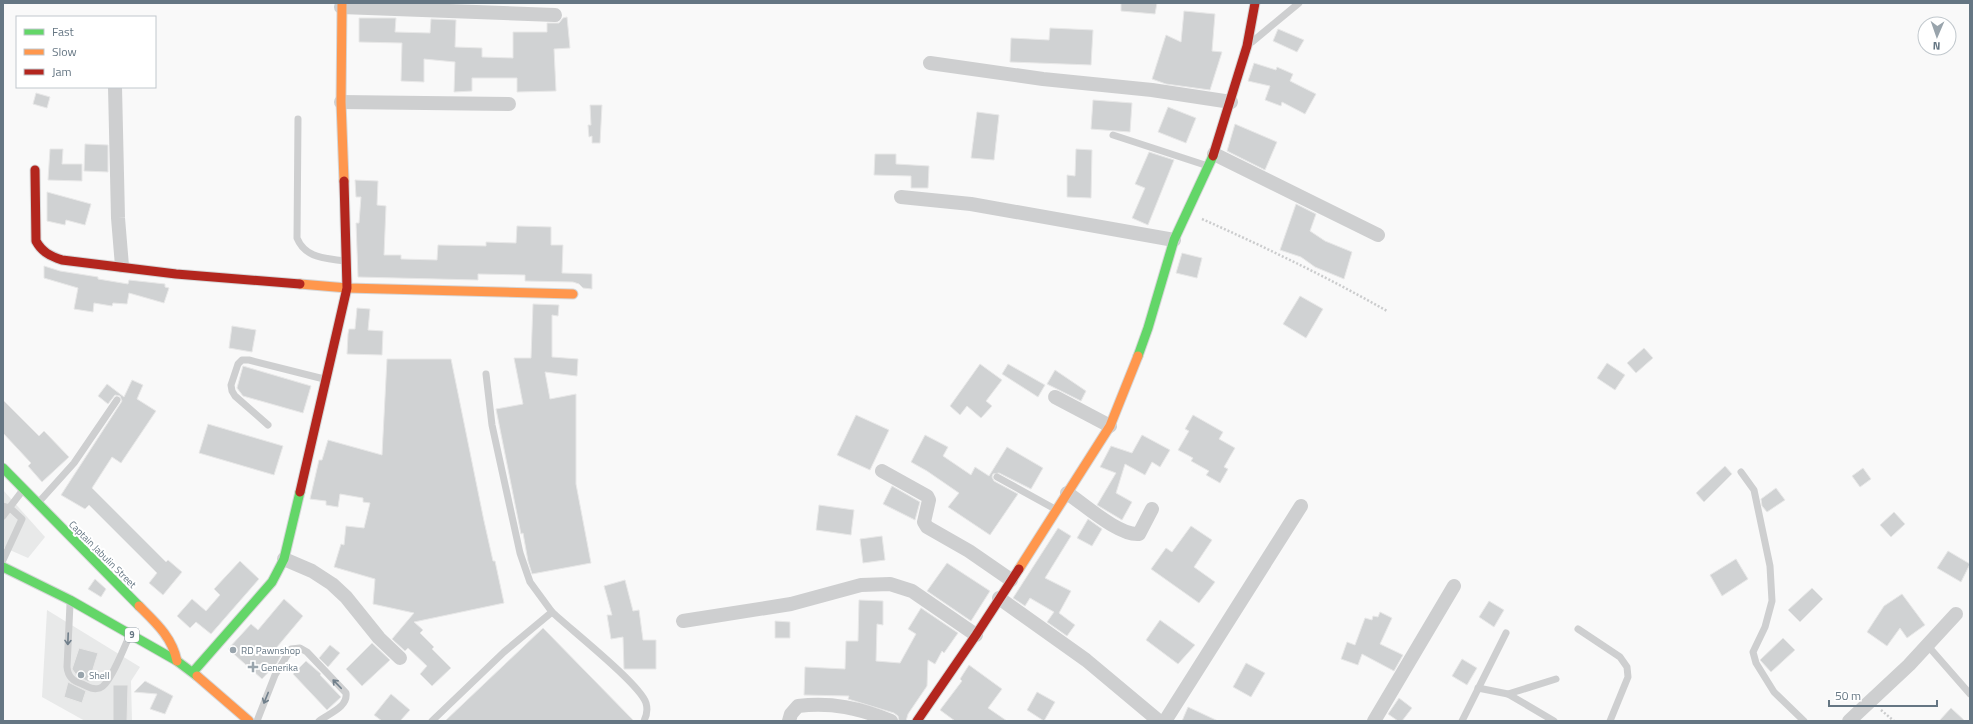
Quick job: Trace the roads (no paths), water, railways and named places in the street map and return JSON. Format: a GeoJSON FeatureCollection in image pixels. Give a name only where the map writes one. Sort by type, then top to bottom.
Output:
{"type":"FeatureCollection","features":[{"type":"Feature","properties":{"kind":"main road"},"geometry":{"type":"LineString","coordinates":[[917,721],[976,635],[1110,426],[1148,328],[1174,240],[1211,160],[1231,102],[1247,46],[1255,3]]}},
{"type":"Feature","properties":{"kind":"main road"},"geometry":{"type":"LineString","coordinates":[[193,672],[272,582],[284,559],[347,288],[341,102],[342,5]]}},
{"type":"Feature","properties":{"kind":"main road"},"geometry":{"type":"LineString","coordinates":[[35,170],[36,241],[40,249],[47,255],[62,260],[122,266],[184,275],[347,288],[573,294]]}},
{"type":"Feature","properties":{"kind":"main road","name":"Captain Jabulin Street"},"geometry":{"type":"LineString","coordinates":[[3,468],[8,479],[23,490],[160,627],[174,648],[177,661]]}},
{"type":"Feature","properties":{"kind":"main road","name":"9"},"geometry":{"type":"LineString","coordinates":[[3,567],[70,600],[177,661],[193,672],[248,721]]}},
{"type":"Feature","properties":{"kind":"street"},"geometry":{"type":"LineString","coordinates":[[342,5],[555,15]]}},
{"type":"Feature","properties":{"kind":"street"},"geometry":{"type":"LineString","coordinates":[[930,63],[1043,79],[1152,90],[1231,102]]}},
{"type":"Feature","properties":{"kind":"street"},"geometry":{"type":"LineString","coordinates":[[115,88],[118,218],[122,266]]}},
{"type":"Feature","properties":{"kind":"street"},"geometry":{"type":"LineString","coordinates":[[341,102],[509,104]]}},
{"type":"Feature","properties":{"kind":"street"},"geometry":{"type":"LineString","coordinates":[[1211,160],[1378,235]]}},
{"type":"Feature","properties":{"kind":"street"},"geometry":{"type":"LineString","coordinates":[[901,197],[971,204],[1174,240]]}},
{"type":"Feature","properties":{"kind":"street"},"geometry":{"type":"LineString","coordinates":[[1055,397],[1110,426]]}},
{"type":"Feature","properties":{"kind":"street"},"geometry":{"type":"LineString","coordinates":[[882,471],[927,496],[929,500],[924,522],[927,527],[969,551],[1011,580]]}},
{"type":"Feature","properties":{"kind":"street"},"geometry":{"type":"LineString","coordinates":[[1067,493],[1114,526],[1132,534],[1139,534],[1152,509]]}},
{"type":"Feature","properties":{"kind":"street"},"geometry":{"type":"LineString","coordinates":[[1165,721],[1301,506]]}},
{"type":"Feature","properties":{"kind":"street"},"geometry":{"type":"LineString","coordinates":[[284,559],[312,571],[332,584],[346,597],[379,638],[400,658]]}},
{"type":"Feature","properties":{"kind":"street"},"geometry":{"type":"LineString","coordinates":[[683,621],[791,604],[861,585],[890,584],[912,591],[976,635]]}},
{"type":"Feature","properties":{"kind":"street"},"geometry":{"type":"LineString","coordinates":[[1374,721],[1454,586]]}},
{"type":"Feature","properties":{"kind":"street"},"geometry":{"type":"LineString","coordinates":[[999,598],[1086,660],[1159,721]]}},
{"type":"Feature","properties":{"kind":"street"},"geometry":{"type":"LineString","coordinates":[[1849,721],[1928,646],[1956,614]]}},
{"type":"Feature","properties":{"kind":"street"},"geometry":{"type":"LineString","coordinates":[[789,721],[791,714],[798,706],[825,704],[872,713],[891,721]]}},
{"type":"Feature","properties":{"kind":"lane"},"geometry":{"type":"LineString","coordinates":[[1247,46],[1266,32],[1299,3]]}},
{"type":"Feature","properties":{"kind":"lane"},"geometry":{"type":"LineString","coordinates":[[298,119],[297,238],[301,247],[308,253],[346,261]]}},
{"type":"Feature","properties":{"kind":"lane"},"geometry":{"type":"LineString","coordinates":[[1113,135],[1211,160]]}},
{"type":"Feature","properties":{"kind":"lane"},"geometry":{"type":"LineString","coordinates":[[268,425],[235,396],[232,391],[231,385],[238,364],[242,360],[249,360],[326,379]]}},
{"type":"Feature","properties":{"kind":"lane"},"geometry":{"type":"LineString","coordinates":[[486,374],[492,425],[520,553],[530,582],[552,612],[617,670],[641,695],[646,704],[647,715],[644,721]]}},
{"type":"Feature","properties":{"kind":"lane"},"geometry":{"type":"LineString","coordinates":[[37,504],[74,463],[117,400]]}},
{"type":"Feature","properties":{"kind":"lane"},"geometry":{"type":"LineString","coordinates":[[1741,472],[1754,490],[1770,566],[1772,601],[1764,627],[1753,652],[1756,664],[1774,692],[1804,721]]}},
{"type":"Feature","properties":{"kind":"lane"},"geometry":{"type":"LineString","coordinates":[[997,477],[1056,510]]}},
{"type":"Feature","properties":{"kind":"lane"},"geometry":{"type":"LineString","coordinates":[[3,516],[6,507],[23,490]]}},
{"type":"Feature","properties":{"kind":"lane"},"geometry":{"type":"LineString","coordinates":[[3,560],[22,522],[21,516],[6,507]]}},
{"type":"Feature","properties":{"kind":"lane"},"geometry":{"type":"LineString","coordinates":[[70,600],[67,667],[68,674],[73,681],[94,689],[102,688],[108,682],[130,634]]}},
{"type":"Feature","properties":{"kind":"lane"},"geometry":{"type":"LineString","coordinates":[[432,721],[504,652],[552,612]]}},
{"type":"Feature","properties":{"kind":"lane"},"geometry":{"type":"LineString","coordinates":[[1578,629],[1620,657],[1627,667],[1628,677],[1610,721]]}},
{"type":"Feature","properties":{"kind":"lane"},"geometry":{"type":"LineString","coordinates":[[1462,721],[1506,633]]}},
{"type":"Feature","properties":{"kind":"lane"},"geometry":{"type":"LineString","coordinates":[[1928,646],[1970,694]]}},
{"type":"Feature","properties":{"kind":"lane"},"geometry":{"type":"LineString","coordinates":[[257,721],[275,675],[291,649],[300,648],[307,652],[346,693],[347,699],[345,704],[320,721]]}},
{"type":"Feature","properties":{"kind":"lane"},"geometry":{"type":"LineString","coordinates":[[1508,694],[1556,679]]}},
{"type":"Feature","properties":{"kind":"lane"},"geometry":{"type":"LineString","coordinates":[[1478,688],[1508,694],[1554,721]]}},
{"type":"Feature","properties":{"kind":"place","name":"RD Pawnshop"},"geometry":{"type":"Point","coordinates":[233,650]}},
{"type":"Feature","properties":{"kind":"place","name":"Generika"},"geometry":{"type":"Point","coordinates":[253,667]}},
{"type":"Feature","properties":{"kind":"place","name":"Shell"},"geometry":{"type":"Point","coordinates":[81,675]}}]}
